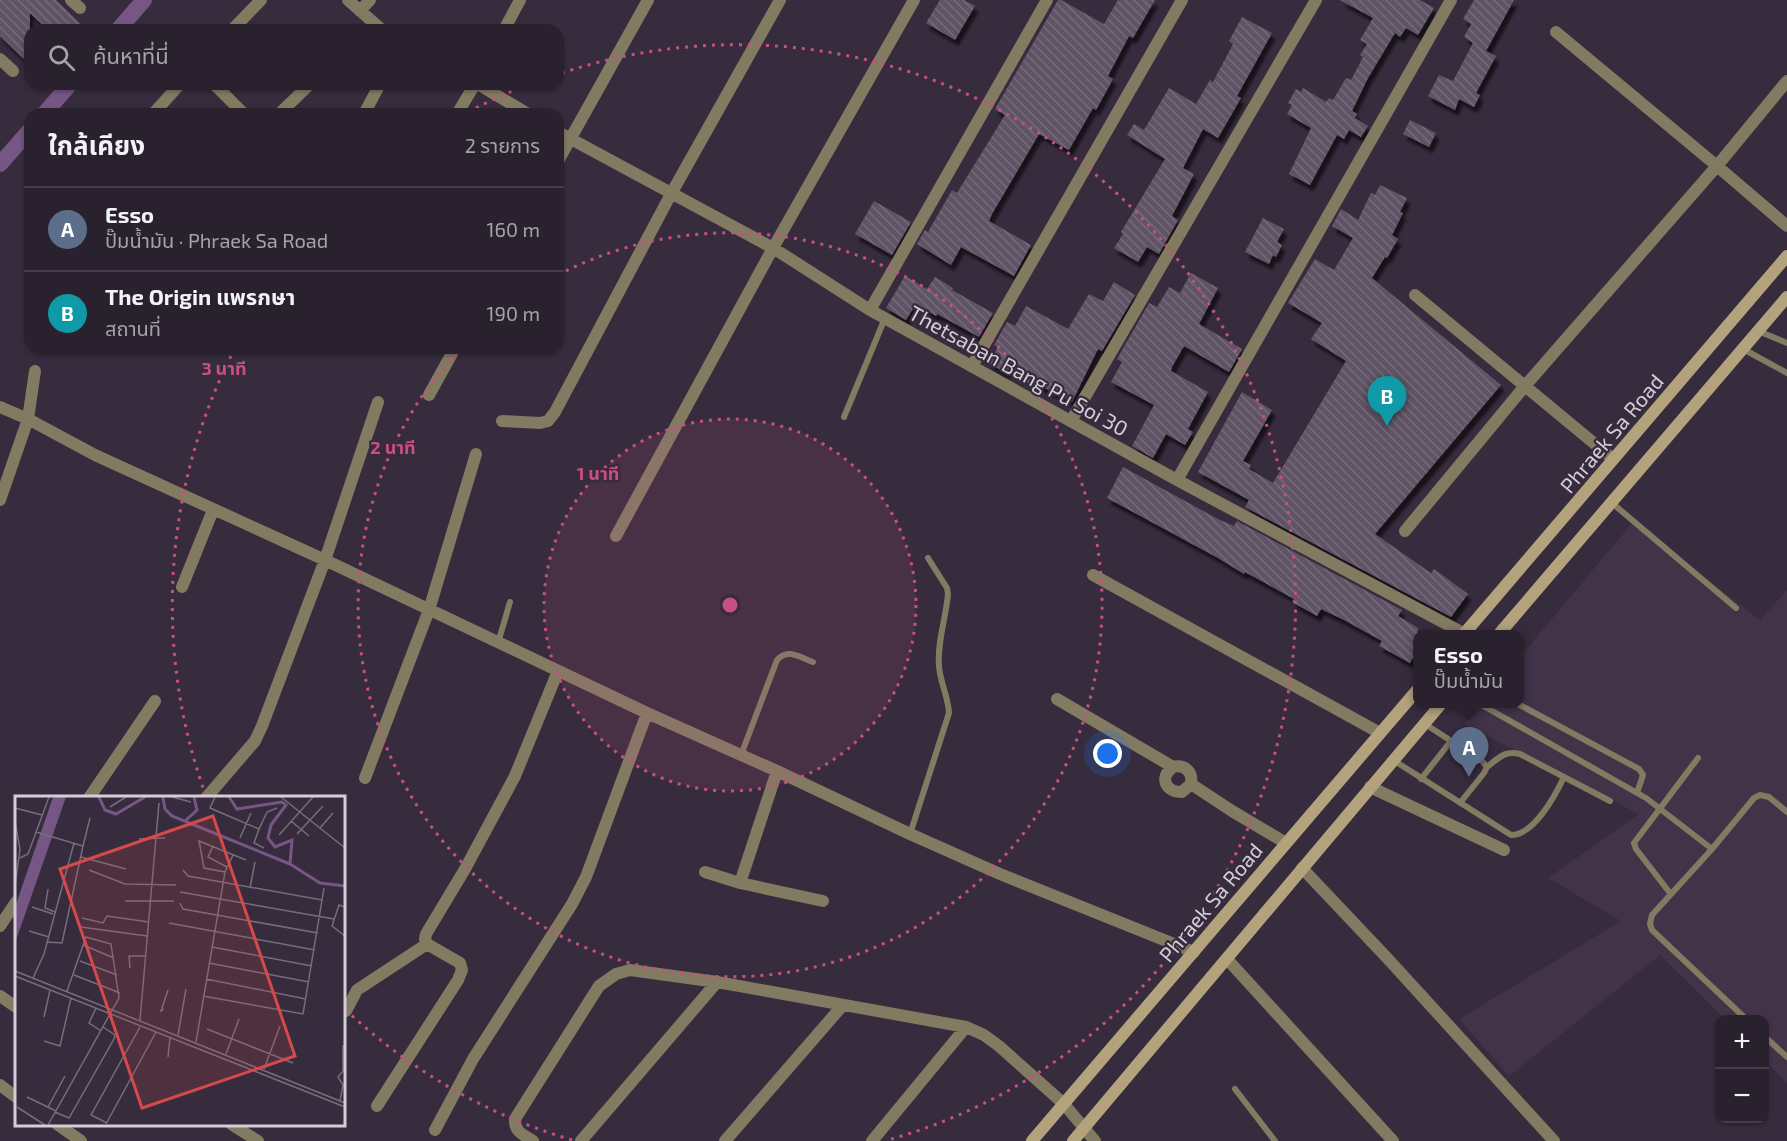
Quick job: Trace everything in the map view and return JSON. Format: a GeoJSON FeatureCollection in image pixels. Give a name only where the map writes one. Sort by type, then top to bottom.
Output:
{"type":"FeatureCollection","features":[{"type":"Feature","properties":{"kind":"main road","name":"Phraek Sa Road"},"geometry":{"type":"LineString","coordinates":[[1468,630],[1787,256]]}},
{"type":"Feature","properties":{"kind":"main road"},"geometry":{"type":"LineString","coordinates":[[1502,630],[1787,297]]}},
{"type":"Feature","properties":{"kind":"main road","name":"Phraek Sa Road"},"geometry":{"type":"LineString","coordinates":[[1032,1141],[1413,695]]}},
{"type":"Feature","properties":{"kind":"main road"},"geometry":{"type":"LineString","coordinates":[[1073,1141],[1438,708]]}},
{"type":"Feature","properties":{"kind":"street"},"geometry":{"type":"LineString","coordinates":[[238,24],[261,0]]}},
{"type":"Feature","properties":{"kind":"street"},"geometry":{"type":"LineString","coordinates":[[348,0],[371,24]]}},
{"type":"Feature","properties":{"kind":"street"},"geometry":{"type":"LineString","coordinates":[[360,11],[370,0]]}},
{"type":"Feature","properties":{"kind":"street"},"geometry":{"type":"LineString","coordinates":[[507,24],[520,0]]}},
{"type":"Feature","properties":{"kind":"street"},"geometry":{"type":"LineString","coordinates":[[564,150],[648,0]]}},
{"type":"Feature","properties":{"kind":"street"},"geometry":{"type":"LineString","coordinates":[[502,421],[540,423],[548,421],[555,412],[671,194],[780,0]]}},
{"type":"Feature","properties":{"kind":"street"},"geometry":{"type":"LineString","coordinates":[[616,536],[773,248],[914,0]]}},
{"type":"Feature","properties":{"kind":"street"},"geometry":{"type":"LineString","coordinates":[[870,310],[1047,0]]}},
{"type":"Feature","properties":{"kind":"street"},"geometry":{"type":"LineString","coordinates":[[972,366],[1182,0]]}},
{"type":"Feature","properties":{"kind":"street"},"geometry":{"type":"LineString","coordinates":[[1071,421],[1316,0]]}},
{"type":"Feature","properties":{"kind":"street"},"geometry":{"type":"LineString","coordinates":[[1177,480],[1451,0]]}},
{"type":"Feature","properties":{"kind":"street"},"geometry":{"type":"LineString","coordinates":[[1556,32],[1787,226]]}},
{"type":"Feature","properties":{"kind":"street"},"geometry":{"type":"LineString","coordinates":[[0,59],[13,71]]}},
{"type":"Feature","properties":{"kind":"street"},"geometry":{"type":"LineString","coordinates":[[1405,531],[1524,387],[1717,166],[1787,81]]}},
{"type":"Feature","properties":{"kind":"street"},"geometry":{"type":"LineString","coordinates":[[158,108],[175,90]]}},
{"type":"Feature","properties":{"kind":"street"},"geometry":{"type":"LineString","coordinates":[[220,90],[238,108]]}},
{"type":"Feature","properties":{"kind":"street"},"geometry":{"type":"LineString","coordinates":[[285,108],[303,90]]}},
{"type":"Feature","properties":{"kind":"street"},"geometry":{"type":"LineString","coordinates":[[367,108],[377,90]]}},
{"type":"Feature","properties":{"kind":"street"},"geometry":{"type":"LineString","coordinates":[[461,108],[472,90]]}},
{"type":"Feature","properties":{"kind":"street"},"geometry":{"type":"LineString","coordinates":[[486,90],[518,108]]}},
{"type":"Feature","properties":{"kind":"street","name":"Thetsaban Bang Pu Soi 30"},"geometry":{"type":"LineString","coordinates":[[564,136],[773,248],[870,310],[1177,480],[1458,630]]}},
{"type":"Feature","properties":{"kind":"street"},"geometry":{"type":"LineString","coordinates":[[1415,295],[1613,459]]}},
{"type":"Feature","properties":{"kind":"street"},"geometry":{"type":"LineString","coordinates":[[429,395],[452,354]]}},
{"type":"Feature","properties":{"kind":"street"},"geometry":{"type":"LineString","coordinates":[[0,500],[28,419],[35,370]]}},
{"type":"Feature","properties":{"kind":"street"},"geometry":{"type":"LineString","coordinates":[[208,796],[255,741],[326,560],[378,402]]}},
{"type":"Feature","properties":{"kind":"street"},"geometry":{"type":"LineString","coordinates":[[0,407],[213,510],[326,560],[647,713],[910,834],[1000,874],[1194,952]]}},
{"type":"Feature","properties":{"kind":"street"},"geometry":{"type":"LineString","coordinates":[[364,778],[429,610],[476,454]]}},
{"type":"Feature","properties":{"kind":"street"},"geometry":{"type":"LineString","coordinates":[[182,587],[213,510]]}},
{"type":"Feature","properties":{"kind":"street"},"geometry":{"type":"LineString","coordinates":[[1093,575],[1380,733]]}},
{"type":"Feature","properties":{"kind":"street"},"geometry":{"type":"LineString","coordinates":[[377,1106],[458,980],[462,970],[460,963],[427,944],[426,934],[465,869],[515,776],[558,671]]}},
{"type":"Feature","properties":{"kind":"street"},"geometry":{"type":"LineString","coordinates":[[1057,699],[1173,767]]}},
{"type":"Feature","properties":{"kind":"street"},"geometry":{"type":"LineString","coordinates":[[90,796],[155,701]]}},
{"type":"Feature","properties":{"kind":"street"},"geometry":{"type":"LineString","coordinates":[[435,1130],[473,1059],[573,904],[586,877],[647,713]]}},
{"type":"Feature","properties":{"kind":"street"},"geometry":{"type":"LineString","coordinates":[[1182,766],[1191,775],[1191,784],[1182,792],[1173,792],[1165,782],[1169,769],[1173,767],[1182,766]]}},
{"type":"Feature","properties":{"kind":"street"},"geometry":{"type":"LineString","coordinates":[[740,883],[777,771]]}},
{"type":"Feature","properties":{"kind":"street"},"geometry":{"type":"LineString","coordinates":[[1191,784],[1286,843]]}},
{"type":"Feature","properties":{"kind":"street"},"geometry":{"type":"LineString","coordinates":[[1370,787],[1504,850]]}},
{"type":"Feature","properties":{"kind":"street"},"geometry":{"type":"LineString","coordinates":[[1302,868],[1554,1141]]}},
{"type":"Feature","properties":{"kind":"street"},"geometry":{"type":"LineString","coordinates":[[705,873],[823,901]]}},
{"type":"Feature","properties":{"kind":"street"},"geometry":{"type":"LineString","coordinates":[[4,921],[15,904]]}},
{"type":"Feature","properties":{"kind":"street"},"geometry":{"type":"LineString","coordinates":[[346,1011],[357,990],[427,944]]}},
{"type":"Feature","properties":{"kind":"street"},"geometry":{"type":"LineString","coordinates":[[1227,959],[1393,1141]]}},
{"type":"Feature","properties":{"kind":"street"},"geometry":{"type":"LineString","coordinates":[[533,1141],[518,1132],[514,1126],[515,1119],[599,986],[616,974],[630,970],[717,982],[966,1027],[984,1035],[999,1046],[1064,1104],[1095,1141]]}},
{"type":"Feature","properties":{"kind":"street"},"geometry":{"type":"LineString","coordinates":[[581,1141],[717,982]]}},
{"type":"Feature","properties":{"kind":"street"},"geometry":{"type":"LineString","coordinates":[[0,996],[15,1007]]}},
{"type":"Feature","properties":{"kind":"street"},"geometry":{"type":"LineString","coordinates":[[725,1141],[843,1005]]}},
{"type":"Feature","properties":{"kind":"street"},"geometry":{"type":"LineString","coordinates":[[872,1141],[966,1027]]}},
{"type":"Feature","properties":{"kind":"street"},"geometry":{"type":"LineString","coordinates":[[0,1085],[15,1096]]}},
{"type":"Feature","properties":{"kind":"street"},"geometry":{"type":"LineString","coordinates":[[58,1126],[81,1141]]}},
{"type":"Feature","properties":{"kind":"street"},"geometry":{"type":"LineString","coordinates":[[233,1126],[258,1141]]}},
{"type":"Feature","properties":{"kind":"lane"},"geometry":{"type":"LineString","coordinates":[[843,417],[885,318]]}},
{"type":"Feature","properties":{"kind":"lane"},"geometry":{"type":"LineString","coordinates":[[1758,331],[1787,343]]}},
{"type":"Feature","properties":{"kind":"lane"},"geometry":{"type":"LineString","coordinates":[[1743,349],[1787,373]]}},
{"type":"Feature","properties":{"kind":"lane"},"geometry":{"type":"LineString","coordinates":[[1612,503],[1736,608]]}},
{"type":"Feature","properties":{"kind":"lane"},"geometry":{"type":"LineString","coordinates":[[910,834],[949,713],[939,666],[939,651],[948,594],[947,588],[928,558]]}},
{"type":"Feature","properties":{"kind":"lane"},"geometry":{"type":"LineString","coordinates":[[498,643],[510,602]]}},
{"type":"Feature","properties":{"kind":"lane"},"geometry":{"type":"LineString","coordinates":[[741,755],[777,660],[782,654],[788,653],[813,662]]}},
{"type":"Feature","properties":{"kind":"lane"},"geometry":{"type":"LineString","coordinates":[[1524,707],[1639,769],[1643,775],[1637,793]]}},
{"type":"Feature","properties":{"kind":"lane"},"geometry":{"type":"LineString","coordinates":[[1487,708],[1637,793],[1712,849]]}},
{"type":"Feature","properties":{"kind":"lane"},"geometry":{"type":"LineString","coordinates":[[1424,724],[1482,761],[1487,767]]}},
{"type":"Feature","properties":{"kind":"lane"},"geometry":{"type":"LineString","coordinates":[[1421,779],[1451,741]]}},
{"type":"Feature","properties":{"kind":"lane"},"geometry":{"type":"LineString","coordinates":[[1460,803],[1487,767],[1505,753],[1511,752],[1520,754],[1610,801]]}},
{"type":"Feature","properties":{"kind":"lane"},"geometry":{"type":"LineString","coordinates":[[1670,893],[1636,849],[1634,843],[1698,758]]}},
{"type":"Feature","properties":{"kind":"lane"},"geometry":{"type":"LineString","coordinates":[[1392,760],[1511,835],[1524,832],[1545,810],[1564,777]]}},
{"type":"Feature","properties":{"kind":"lane"},"geometry":{"type":"LineString","coordinates":[[1742,1015],[1652,930],[1650,924],[1652,915],[1712,849],[1754,798],[1760,795],[1769,797],[1787,812]]}},
{"type":"Feature","properties":{"kind":"lane"},"geometry":{"type":"LineString","coordinates":[[1769,1041],[1787,1057]]}},
{"type":"Feature","properties":{"kind":"lane"},"geometry":{"type":"LineString","coordinates":[[1234,1089],[1275,1141]]}},
{"type":"Feature","properties":{"kind":"shaded area"},"geometry":{"type":"Polygon","coordinates":[[[1633,522],[1760,620],[1787,590],[1787,1083],[1769,1064],[1769,1015],[1721,1015],[1660,955],[1509,1076],[1459,1019],[1621,921],[1548,878],[1639,814],[1464,724],[1478,708],[1524,708],[1524,652],[1633,522]]]}},
{"type":"Feature","properties":{"kind":"building"},"geometry":{"type":"Polygon","coordinates":[[[0,0],[56,0],[81,24],[42,24],[30,13],[30,24],[24,24],[24,59],[0,36],[0,0]]]}},
{"type":"Feature","properties":{"kind":"building"},"geometry":{"type":"Polygon","coordinates":[[[940,0],[964,0],[975,6],[955,40],[926,23],[940,0]]]}},
{"type":"Feature","properties":{"kind":"building"},"geometry":{"type":"Polygon","coordinates":[[[1058,0],[1104,24],[1118,0],[1155,0],[1133,38],[1129,36],[1108,76],[1113,79],[1096,110],[1093,108],[1069,150],[1039,134],[992,214],[989,221],[1031,245],[1014,276],[961,247],[951,265],[917,244],[925,230],[928,232],[952,190],[957,193],[1005,115],[995,109],[1058,0]]]}},
{"type":"Feature","properties":{"kind":"building"},"geometry":{"type":"Polygon","coordinates":[[[1340,0],[1420,0],[1434,8],[1418,35],[1406,28],[1400,37],[1395,33],[1368,78],[1352,111],[1357,114],[1355,118],[1368,126],[1361,137],[1349,130],[1344,139],[1337,135],[1310,185],[1289,174],[1311,128],[1287,114],[1292,105],[1288,103],[1296,89],[1301,92],[1303,88],[1326,102],[1329,98],[1333,100],[1346,78],[1351,80],[1363,57],[1360,55],[1367,44],[1360,40],[1373,18],[1340,0]]]}},
{"type":"Feature","properties":{"kind":"building"},"geometry":{"type":"Polygon","coordinates":[[[1474,0],[1514,0],[1486,51],[1496,56],[1476,93],[1480,95],[1474,107],[1459,99],[1455,110],[1428,96],[1439,75],[1453,81],[1473,43],[1464,37],[1471,24],[1463,19],[1474,0]]]}},
{"type":"Feature","properties":{"kind":"building"},"geometry":{"type":"Polygon","coordinates":[[[1242,17],[1272,33],[1237,96],[1241,98],[1218,138],[1203,129],[1183,168],[1194,174],[1172,216],[1178,220],[1159,254],[1147,247],[1138,262],[1114,248],[1123,234],[1121,232],[1165,159],[1127,135],[1134,124],[1144,130],[1169,88],[1196,104],[1210,80],[1213,82],[1233,44],[1229,41],[1242,17]]]}},
{"type":"Feature","properties":{"kind":"building"},"geometry":{"type":"Polygon","coordinates":[[[1410,120],[1436,133],[1429,147],[1403,134],[1410,120]]]}},
{"type":"Feature","properties":{"kind":"building"},"geometry":{"type":"Polygon","coordinates":[[[1380,185],[1407,198],[1400,212],[1403,213],[1392,235],[1398,239],[1372,278],[1501,385],[1375,534],[1431,573],[1434,569],[1468,594],[1451,617],[1245,507],[1249,500],[1198,472],[1242,392],[1272,410],[1243,461],[1251,465],[1249,469],[1273,483],[1346,361],[1311,339],[1322,323],[1288,303],[1315,259],[1334,270],[1353,238],[1332,226],[1341,209],[1358,220],[1371,193],[1375,195],[1380,185]]]}},
{"type":"Feature","properties":{"kind":"building"},"geometry":{"type":"Polygon","coordinates":[[[874,201],[911,222],[892,255],[855,234],[874,201]]]}},
{"type":"Feature","properties":{"kind":"building"},"geometry":{"type":"Polygon","coordinates":[[[1263,218],[1284,229],[1277,242],[1282,245],[1276,257],[1273,255],[1269,264],[1245,252],[1263,218]]]}},
{"type":"Feature","properties":{"kind":"building"},"geometry":{"type":"Polygon","coordinates":[[[1191,273],[1218,288],[1199,324],[1242,349],[1229,372],[1184,346],[1171,371],[1208,392],[1188,429],[1193,432],[1185,445],[1166,434],[1153,458],[1132,446],[1154,405],[1111,382],[1122,362],[1117,359],[1149,303],[1157,307],[1169,287],[1180,293],[1191,273]]]}},
{"type":"Feature","properties":{"kind":"building"},"geometry":{"type":"Polygon","coordinates":[[[905,276],[927,289],[935,277],[953,288],[952,290],[993,313],[979,337],[916,304],[906,320],[886,308],[905,276]]]}},
{"type":"Feature","properties":{"kind":"building"},"geometry":{"type":"Polygon","coordinates":[[[1114,282],[1135,295],[1102,351],[1098,349],[1072,402],[1008,369],[1006,373],[989,363],[998,347],[994,345],[1007,322],[1015,326],[1026,306],[1068,329],[1089,294],[1103,301],[1114,282]]]}},
{"type":"Feature","properties":{"kind":"building"},"geometry":{"type":"Polygon","coordinates":[[[1123,467],[1218,519],[1234,526],[1237,521],[1402,610],[1398,616],[1418,628],[1418,630],[1413,630],[1413,658],[1410,663],[1379,646],[1382,641],[1321,609],[1317,616],[1292,602],[1294,599],[1107,498],[1123,467]]]}},
{"type":"Feature","properties":{"kind":"waterway"},"geometry":{"type":"LineString","coordinates":[[123,24],[144,0]]}},
{"type":"Feature","properties":{"kind":"waterway"},"geometry":{"type":"LineString","coordinates":[[49,108],[65,90]]}},
{"type":"Feature","properties":{"kind":"waterway"},"geometry":{"type":"LineString","coordinates":[[0,164],[24,137]]}},
{"type":"Feature","properties":{"kind":"place","name":"The Origin แพรกษา"},"geometry":{"type":"Point","coordinates":[1387,426]}},
{"type":"Feature","properties":{"kind":"place","name":"Esso"},"geometry":{"type":"Point","coordinates":[1469,777]}}]}
